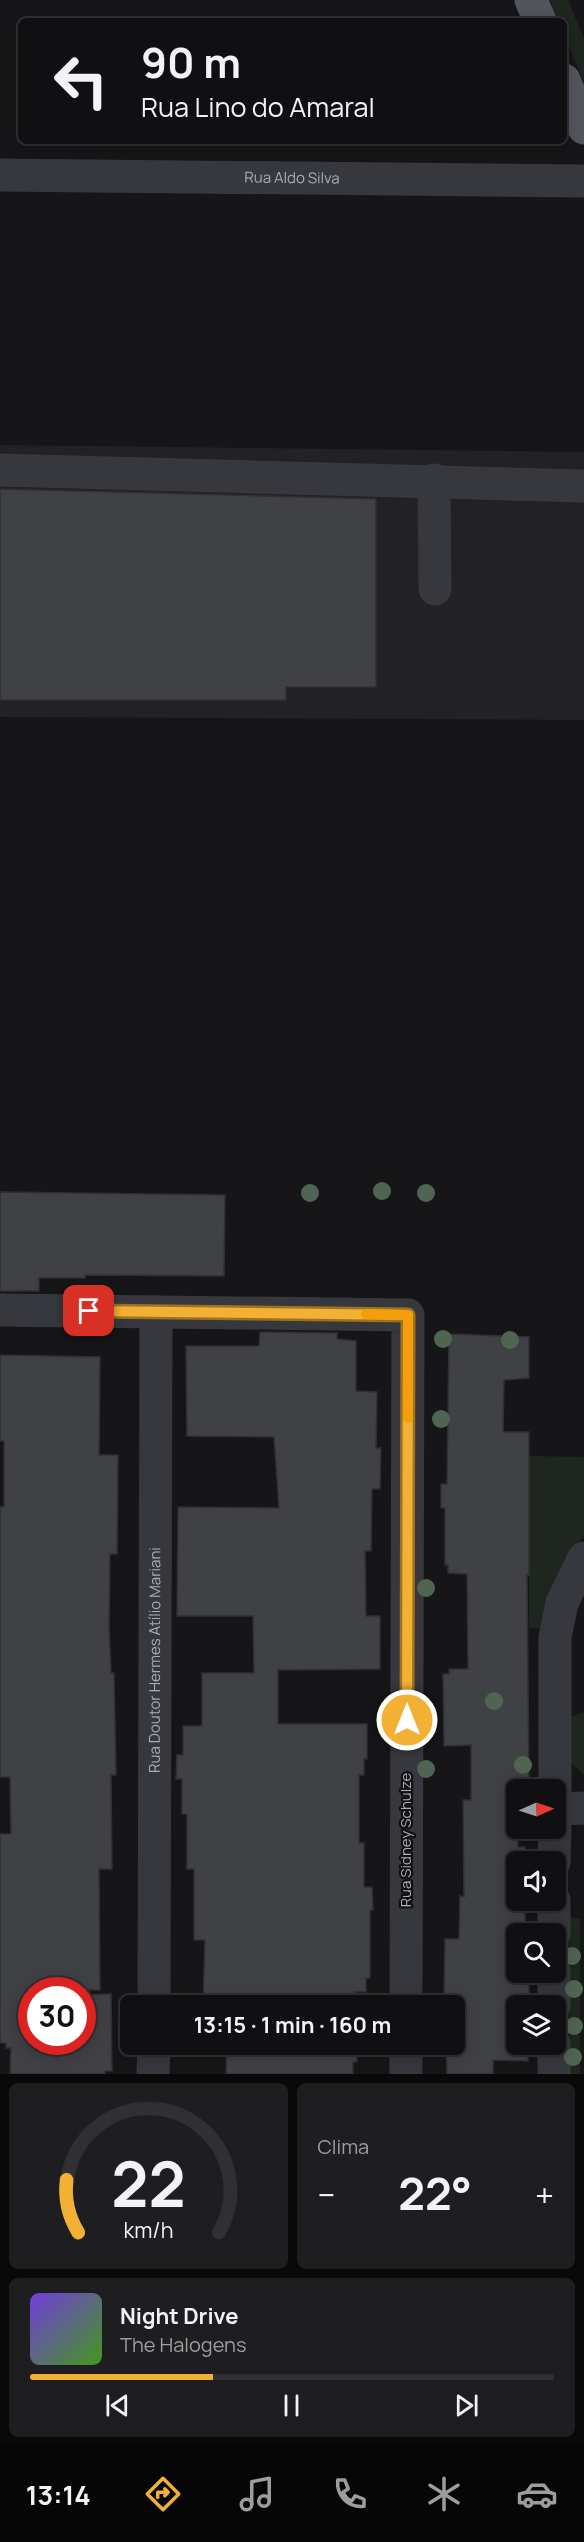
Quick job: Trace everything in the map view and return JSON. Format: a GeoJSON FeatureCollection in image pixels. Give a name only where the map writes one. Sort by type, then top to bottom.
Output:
{"type":"FeatureCollection","features":[{"type":"Feature","properties":{"kind":"main road"},"geometry":{"type":"LineString","coordinates":[[531,0],[539,18]]}},
{"type":"Feature","properties":{"kind":"main road"},"geometry":{"type":"LineString","coordinates":[[567,87],[584,128]]}},
{"type":"Feature","properties":{"kind":"street","name":"Rua Aldo Silva"},"geometry":{"type":"LineString","coordinates":[[0,175],[584,181]]}},
{"type":"Feature","properties":{"kind":"street"},"geometry":{"type":"LineString","coordinates":[[0,470],[434,480],[584,486]]}},
{"type":"Feature","properties":{"kind":"street"},"geometry":{"type":"LineString","coordinates":[[434,480],[435,589]]}},
{"type":"Feature","properties":{"kind":"street"},"geometry":{"type":"LineString","coordinates":[[0,1311],[156,1312]]}},
{"type":"Feature","properties":{"kind":"street","name":"Rua Sidney Schulze"},"geometry":{"type":"LineString","coordinates":[[156,1312],[408,1315],[406,1995]]}},
{"type":"Feature","properties":{"kind":"street","name":"Rua Doutor Hermes Atílio Mariani"},"geometry":{"type":"LineString","coordinates":[[154,1995],[156,1312]]}},
{"type":"Feature","properties":{"kind":"street"},"geometry":{"type":"LineString","coordinates":[[555,1779],[555,1637],[562,1603],[584,1558]]}},
{"type":"Feature","properties":{"kind":"street"},"geometry":{"type":"LineString","coordinates":[[566,1809],[584,1808]]}},
{"type":"Feature","properties":{"kind":"street"},"geometry":{"type":"LineString","coordinates":[[153,2074],[154,2055]]}},
{"type":"Feature","properties":{"kind":"street"},"geometry":{"type":"LineString","coordinates":[[406,2055],[406,2074]]}},
{"type":"Feature","properties":{"kind":"street"},"geometry":{"type":"LineString","coordinates":[[554,2055],[554,2074]]}},
{"type":"Feature","properties":{"kind":"shaded area"},"geometry":{"type":"Polygon","coordinates":[[[550,0],[568,0],[584,39],[584,83],[567,42],[567,18],[557,18],[550,0]]]}},
{"type":"Feature","properties":{"kind":"shaded area"},"geometry":{"type":"Polygon","coordinates":[[[0,445],[584,452],[584,720],[0,717],[0,445]]]}},
{"type":"Feature","properties":{"kind":"shaded area"},"geometry":{"type":"Polygon","coordinates":[[[529,1456],[584,1457],[584,1536],[574,1550],[542,1629],[529,1628],[529,1456]]]}},
{"type":"Feature","properties":{"kind":"shaded area"},"geometry":{"type":"Polygon","coordinates":[[[584,1712],[584,1775],[568,1760],[568,1718],[584,1712]]]}},
{"type":"Feature","properties":{"kind":"shaded area"},"geometry":{"type":"Polygon","coordinates":[[[571,1917],[580,1919],[580,2074],[567,2074],[567,1921],[571,1917]]]}},
{"type":"Feature","properties":{"kind":"building"},"geometry":{"type":"Polygon","coordinates":[[[0,489],[376,499],[376,687],[286,687],[286,700],[0,700],[0,489]]]}},
{"type":"Feature","properties":{"kind":"building"},"geometry":{"type":"Polygon","coordinates":[[[0,1192],[225,1195],[224,1276],[85,1275],[85,1278],[39,1278],[39,1291],[0,1291],[0,1192]]]}},
{"type":"Feature","properties":{"kind":"building"},"geometry":{"type":"Polygon","coordinates":[[[260,1332],[337,1333],[337,1339],[356,1341],[356,1391],[377,1392],[376,1448],[381,1448],[380,1489],[372,1489],[371,1551],[365,1551],[366,1616],[380,1616],[380,1669],[278,1670],[278,1724],[367,1724],[367,1759],[364,1759],[364,1775],[359,1775],[359,1843],[364,1843],[364,1887],[372,1887],[370,1978],[366,1978],[366,1992],[355,1992],[355,1995],[203,1995],[205,1940],[194,1940],[194,1869],[187,1869],[187,1814],[182,1814],[182,1779],[176,1779],[177,1755],[183,1755],[183,1726],[202,1726],[202,1673],[254,1673],[253,1616],[177,1616],[178,1507],[279,1508],[274,1437],[187,1436],[186,1346],[259,1346],[260,1332]]]}},
{"type":"Feature","properties":{"kind":"building"},"geometry":{"type":"Polygon","coordinates":[[[449,1334],[529,1337],[529,1378],[504,1380],[503,1432],[529,1432],[529,1575],[527,1575],[529,1779],[506,1779],[506,1839],[518,1839],[518,1847],[525,1847],[525,1851],[506,1851],[506,1911],[525,1911],[525,1923],[506,1923],[506,1983],[529,1983],[529,1995],[506,1995],[506,2055],[528,2055],[528,2061],[493,2060],[493,2074],[447,2074],[446,2055],[465,2055],[465,1995],[444,1995],[445,1939],[459,1939],[460,1896],[464,1897],[463,1800],[471,1800],[471,1745],[444,1746],[443,1674],[449,1674],[449,1669],[468,1669],[467,1574],[448,1573],[448,1565],[445,1565],[445,1508],[441,1508],[441,1484],[447,1484],[449,1334]]]}},
{"type":"Feature","properties":{"kind":"building"},"geometry":{"type":"Polygon","coordinates":[[[0,1355],[100,1357],[99,1455],[118,1455],[117,1554],[110,1554],[109,1625],[111,1673],[114,1673],[116,1775],[111,1775],[112,1869],[99,1869],[100,1990],[96,1990],[96,1977],[18,1977],[18,2055],[96,2055],[96,1995],[111,1994],[112,2071],[105,2071],[105,2074],[10,2074],[11,2048],[6,2048],[6,2043],[0,2043],[0,1834],[11,1834],[10,1777],[0,1777],[0,1507],[4,1507],[4,1441],[0,1441],[0,1355]]]}},
{"type":"Feature","properties":{"kind":"building"},"geometry":{"type":"Polygon","coordinates":[[[227,2055],[357,2055],[357,2062],[353,2062],[353,2074],[226,2074],[227,2055]]]}},
{"type":"Feature","properties":{"kind":"slow traffic"},"geometry":{"type":"LineString","coordinates":[[366,1314],[408,1315],[408,1418]]}},
{"type":"Feature","properties":{"kind":"route"},"geometry":{"type":"LineString","coordinates":[[89,1311],[408,1315],[407,1720]]}}]}
